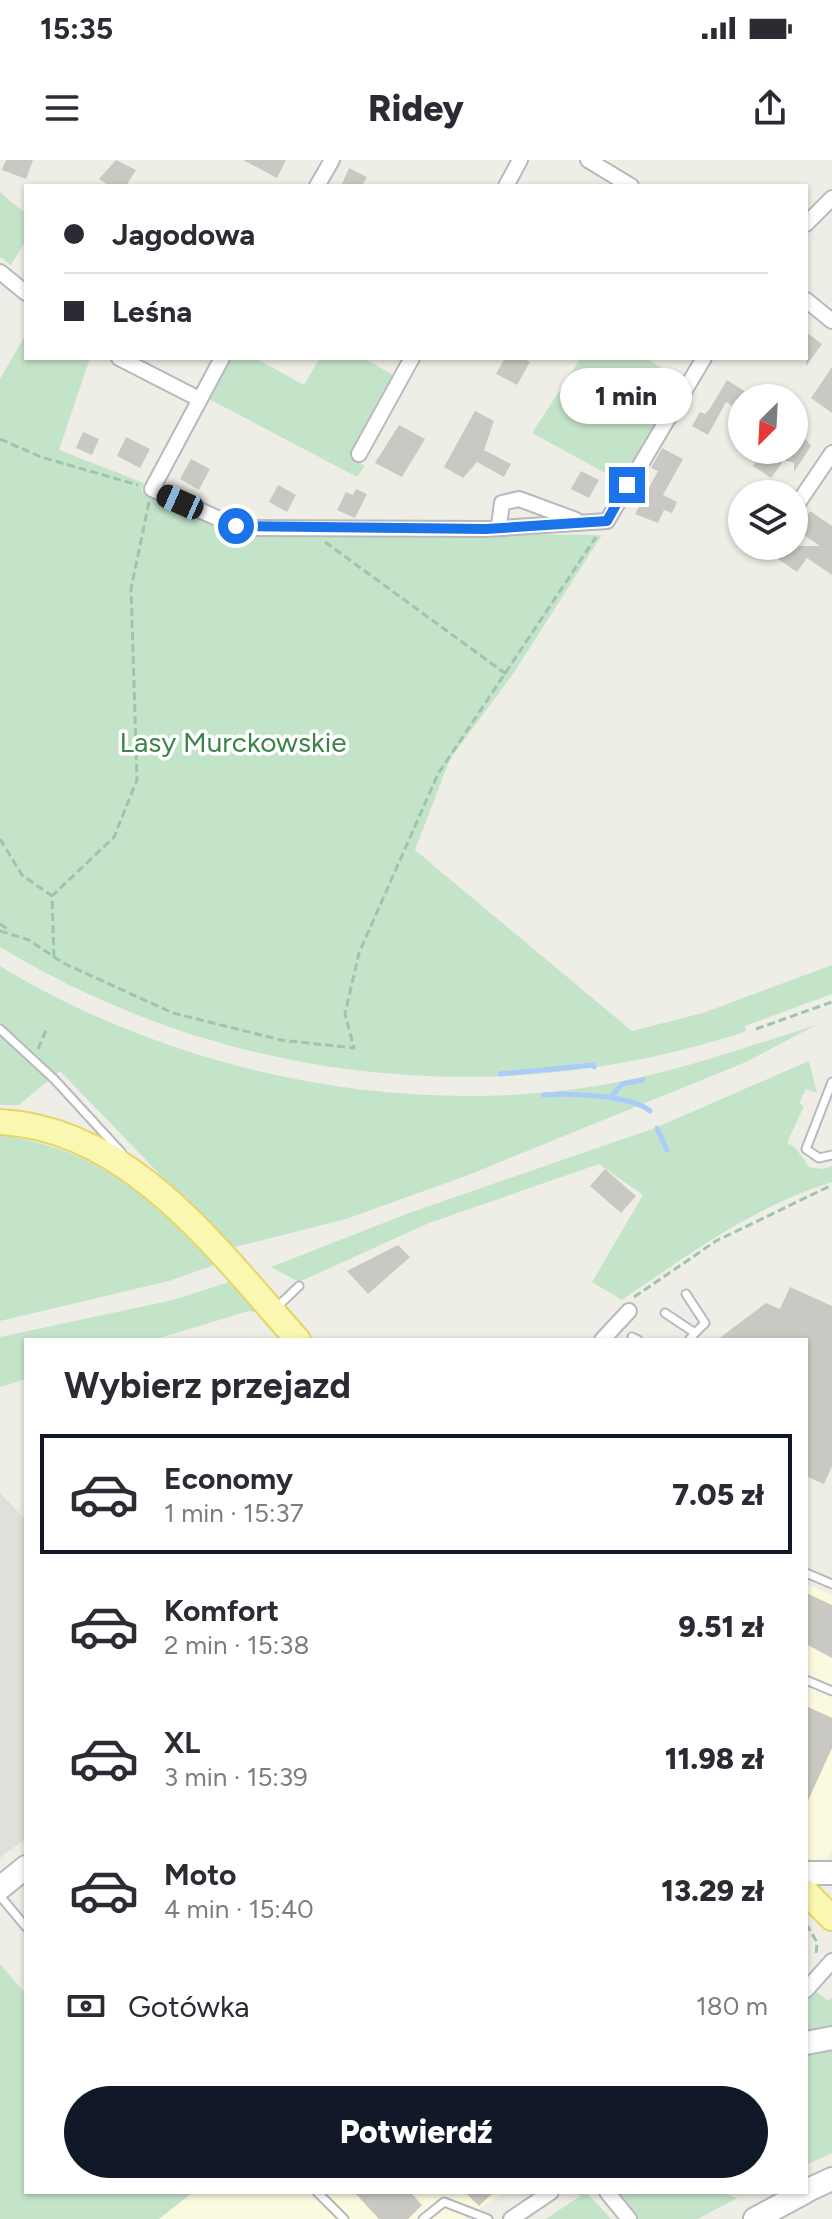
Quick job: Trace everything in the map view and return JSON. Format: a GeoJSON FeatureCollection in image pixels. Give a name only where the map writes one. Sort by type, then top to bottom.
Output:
{"type":"FeatureCollection","features":[{"type":"Feature","properties":{"kind":"main road"},"geometry":{"type":"LineString","coordinates":[[0,1122],[54,1134],[99,1151],[145,1178],[189,1220],[296,1338]]}},
{"type":"Feature","properties":{"kind":"main road"},"geometry":{"type":"LineString","coordinates":[[808,1894],[832,1918]]}},
{"type":"Feature","properties":{"kind":"street"},"geometry":{"type":"LineString","coordinates":[[318,184],[332,160]]}},
{"type":"Feature","properties":{"kind":"street"},"geometry":{"type":"LineString","coordinates":[[507,184],[520,160]]}},
{"type":"Feature","properties":{"kind":"street"},"geometry":{"type":"LineString","coordinates":[[588,160],[628,184]]}},
{"type":"Feature","properties":{"kind":"street"},"geometry":{"type":"LineString","coordinates":[[808,222],[832,198]]}},
{"type":"Feature","properties":{"kind":"street"},"geometry":{"type":"LineString","coordinates":[[0,272],[24,291]]}},
{"type":"Feature","properties":{"kind":"street"},"geometry":{"type":"LineString","coordinates":[[808,302],[832,321]]}},
{"type":"Feature","properties":{"kind":"street"},"geometry":{"type":"LineString","coordinates":[[123,360],[199,399]]}},
{"type":"Feature","properties":{"kind":"street"},"geometry":{"type":"LineString","coordinates":[[221,360],[152,489],[240,528],[486,529],[499,525],[607,521],[703,360]]}},
{"type":"Feature","properties":{"kind":"street"},"geometry":{"type":"LineString","coordinates":[[359,454],[411,360]]}},
{"type":"Feature","properties":{"kind":"street"},"geometry":{"type":"LineString","coordinates":[[808,488],[832,453]]}},
{"type":"Feature","properties":{"kind":"street"},"geometry":{"type":"LineString","coordinates":[[499,525],[502,503],[515,499],[576,521]]}},
{"type":"Feature","properties":{"kind":"street"},"geometry":{"type":"LineString","coordinates":[[604,1338],[630,1306]]}},
{"type":"Feature","properties":{"kind":"street"},"geometry":{"type":"LineString","coordinates":[[0,1888],[24,1869]]}},
{"type":"Feature","properties":{"kind":"street"},"geometry":{"type":"LineString","coordinates":[[808,1873],[832,1873]]}},
{"type":"Feature","properties":{"kind":"street"},"geometry":{"type":"LineString","coordinates":[[808,1988],[832,1961]]}},
{"type":"Feature","properties":{"kind":"street"},"geometry":{"type":"LineString","coordinates":[[808,2043],[832,2038]]}},
{"type":"Feature","properties":{"kind":"street"},"geometry":{"type":"LineString","coordinates":[[808,2188],[832,2179]]}},
{"type":"Feature","properties":{"kind":"street"},"geometry":{"type":"LineString","coordinates":[[511,2219],[548,2194]]}},
{"type":"Feature","properties":{"kind":"street"},"geometry":{"type":"LineString","coordinates":[[609,2194],[629,2219]]}},
{"type":"Feature","properties":{"kind":"street"},"geometry":{"type":"LineString","coordinates":[[755,2219],[794,2194]]}},
{"type":"Feature","properties":{"kind":"lane"},"geometry":{"type":"LineString","coordinates":[[0,1029],[145,1178]]}},
{"type":"Feature","properties":{"kind":"lane"},"geometry":{"type":"LineString","coordinates":[[832,1082],[806,1149],[819,1158],[832,1155]]}},
{"type":"Feature","properties":{"kind":"lane"},"geometry":{"type":"LineString","coordinates":[[273,1312],[299,1286]]}},
{"type":"Feature","properties":{"kind":"lane"},"geometry":{"type":"LineString","coordinates":[[665,1313],[692,1336],[705,1323],[686,1294]]}},
{"type":"Feature","properties":{"kind":"lane"},"geometry":{"type":"LineString","coordinates":[[808,1574],[832,1584]]}},
{"type":"Feature","properties":{"kind":"lane"},"geometry":{"type":"LineString","coordinates":[[808,1681],[832,1691]]}},
{"type":"Feature","properties":{"kind":"lane"},"geometry":{"type":"LineString","coordinates":[[0,1896],[24,1925]]}},
{"type":"Feature","properties":{"kind":"lane"},"geometry":{"type":"LineString","coordinates":[[319,2194],[344,2219]]}},
{"type":"Feature","properties":{"kind":"lane"},"geometry":{"type":"LineString","coordinates":[[423,2219],[444,2202],[488,2219]]}},
{"type":"Feature","properties":{"kind":"path"},"geometry":{"type":"LineString","coordinates":[[0,439],[41,457],[152,489],[131,589],[137,780],[114,837],[52,896],[54,957]]}},
{"type":"Feature","properties":{"kind":"path"},"geometry":{"type":"LineString","coordinates":[[0,924],[54,957],[173,1013],[281,1040],[354,1048],[345,1014],[359,953],[438,774],[607,521]]}},
{"type":"Feature","properties":{"kind":"path"},"geometry":{"type":"LineString","coordinates":[[305,528],[506,674]]}},
{"type":"Feature","properties":{"kind":"path"},"geometry":{"type":"LineString","coordinates":[[0,839],[22,875],[52,896]]}},
{"type":"Feature","properties":{"kind":"path"},"geometry":{"type":"LineString","coordinates":[[0,931],[11,932]]}},
{"type":"Feature","properties":{"kind":"path"},"geometry":{"type":"LineString","coordinates":[[756,1029],[832,1002]]}},
{"type":"Feature","properties":{"kind":"path"},"geometry":{"type":"LineString","coordinates":[[31,1058],[47,1028]]}},
{"type":"Feature","properties":{"kind":"path"},"geometry":{"type":"LineString","coordinates":[[630,1306],[716,1241],[832,1185]]}},
{"type":"Feature","properties":{"kind":"path"},"geometry":{"type":"LineString","coordinates":[[808,1927],[817,1942],[813,1963]]}},
{"type":"Feature","properties":{"kind":"shaded area"},"geometry":{"type":"Polygon","coordinates":[[[0,1493],[24,1518],[24,1840],[0,1858],[0,1493]]]}},
{"type":"Feature","properties":{"kind":"shaded area"},"geometry":{"type":"Polygon","coordinates":[[[808,1585],[832,1595],[832,1851],[826,1859],[808,1858],[808,1585]]]}},
{"type":"Feature","properties":{"kind":"shaded area"},"geometry":{"type":"Polygon","coordinates":[[[190,2194],[501,2194],[464,2219],[159,2219],[190,2194]]]}},
{"type":"Feature","properties":{"kind":"green space"},"geometry":{"type":"Polygon","coordinates":[[[0,192],[24,212],[24,243],[11,265],[0,257],[0,192]]]}},
{"type":"Feature","properties":{"kind":"green space","name":"Lasy Murckowskie"},"geometry":{"type":"Polygon","coordinates":[[[24,337],[24,360],[89,360],[59,450],[144,483],[141,491],[230,531],[602,535],[513,674],[450,759],[415,850],[632,1031],[703,1013],[832,965],[832,994],[745,1026],[746,1031],[735,1035],[642,1059],[547,1073],[452,1077],[358,1070],[265,1054],[173,1028],[85,992],[0,947],[0,379],[24,337]]]}},
{"type":"Feature","properties":{"kind":"green space"},"geometry":{"type":"Polygon","coordinates":[[[228,360],[259,360],[304,385],[319,360],[367,360],[393,375],[350,457],[365,466],[357,477],[209,399],[228,360]]]}},
{"type":"Feature","properties":{"kind":"green space"},"geometry":{"type":"Polygon","coordinates":[[[580,360],[648,360],[687,383],[627,485],[532,433],[580,360]]]}},
{"type":"Feature","properties":{"kind":"green space"},"geometry":{"type":"Polygon","coordinates":[[[0,966],[65,1002],[133,1032],[205,1057],[278,1076],[352,1088],[427,1095],[502,1095],[607,1084],[698,1062],[816,1025],[746,1062],[463,1177],[346,1219],[231,1248],[60,1071],[19,1105],[0,1105],[0,966]]]}},
{"type":"Feature","properties":{"kind":"green space"},"geometry":{"type":"Polygon","coordinates":[[[809,1061],[817,1093],[806,1089],[799,1103],[804,1106],[787,1143],[795,1147],[809,1167],[822,1169],[832,1166],[832,1182],[749,1218],[622,1300],[592,1282],[643,1195],[599,1164],[429,1223],[299,1282],[271,1267],[409,1213],[655,1128],[809,1061]]]}},
{"type":"Feature","properties":{"kind":"green space"},"geometry":{"type":"Polygon","coordinates":[[[0,1135],[66,1152],[120,1179],[169,1217],[217,1264],[169,1281],[0,1321],[0,1135]]]}},
{"type":"Feature","properties":{"kind":"green space"},"geometry":{"type":"Polygon","coordinates":[[[232,1281],[260,1313],[249,1311],[160,1338],[24,1338],[24,1380],[0,1387],[0,1337],[173,1300],[232,1281]]]}},
{"type":"Feature","properties":{"kind":"green space"},"geometry":{"type":"Polygon","coordinates":[[[0,1964],[24,1992],[24,2194],[190,2194],[159,2219],[0,2219],[0,1964]]]}},
{"type":"Feature","properties":{"kind":"green space"},"geometry":{"type":"Polygon","coordinates":[[[815,1990],[828,2001],[832,1998],[832,2025],[808,2030],[808,1998],[815,1990]]]}},
{"type":"Feature","properties":{"kind":"green space"},"geometry":{"type":"Polygon","coordinates":[[[832,2044],[832,2153],[808,2164],[808,2049],[832,2044]]]}},
{"type":"Feature","properties":{"kind":"green space"},"geometry":{"type":"Polygon","coordinates":[[[578,2194],[588,2194],[611,2219],[546,2219],[580,2196],[578,2194]]]}},
{"type":"Feature","properties":{"kind":"green space"},"geometry":{"type":"Polygon","coordinates":[[[616,2194],[726,2194],[737,2198],[698,2219],[638,2219],[616,2194]]]}},
{"type":"Feature","properties":{"kind":"building"},"geometry":{"type":"Polygon","coordinates":[[[6,160],[33,160],[26,179],[2,170],[6,160]]]}},
{"type":"Feature","properties":{"kind":"building"},"geometry":{"type":"Polygon","coordinates":[[[116,160],[136,170],[127,184],[107,184],[99,179],[116,160]]]}},
{"type":"Feature","properties":{"kind":"building"},"geometry":{"type":"Polygon","coordinates":[[[243,160],[286,160],[277,178],[243,160]]]}},
{"type":"Feature","properties":{"kind":"building"},"geometry":{"type":"Polygon","coordinates":[[[349,168],[367,177],[363,184],[342,184],[349,168]]]}},
{"type":"Feature","properties":{"kind":"building"},"geometry":{"type":"Polygon","coordinates":[[[808,334],[822,344],[806,366],[808,360],[808,334]]]}},
{"type":"Feature","properties":{"kind":"building"},"geometry":{"type":"Polygon","coordinates":[[[504,360],[530,362],[517,385],[496,374],[504,360]]]}},
{"type":"Feature","properties":{"kind":"building"},"geometry":{"type":"Polygon","coordinates":[[[832,367],[832,413],[811,398],[832,367]]]}},
{"type":"Feature","properties":{"kind":"building"},"geometry":{"type":"Polygon","coordinates":[[[727,380],[733,384],[728,384],[728,403],[708,435],[692,426],[700,412],[705,414],[727,380]]]}},
{"type":"Feature","properties":{"kind":"building"},"geometry":{"type":"Polygon","coordinates":[[[475,411],[494,421],[484,450],[511,464],[504,477],[477,462],[463,478],[444,467],[475,411]]]}},
{"type":"Feature","properties":{"kind":"building"},"geometry":{"type":"Polygon","coordinates":[[[399,425],[425,439],[402,477],[375,463],[399,425]]]}},
{"type":"Feature","properties":{"kind":"building"},"geometry":{"type":"Polygon","coordinates":[[[83,432],[99,439],[92,455],[76,448],[83,432]]]}},
{"type":"Feature","properties":{"kind":"building"},"geometry":{"type":"Polygon","coordinates":[[[126,437],[150,449],[140,468],[117,456],[126,437]]]}},
{"type":"Feature","properties":{"kind":"building"},"geometry":{"type":"Polygon","coordinates":[[[662,448],[683,459],[663,495],[677,502],[672,513],[664,510],[658,523],[635,514],[658,471],[651,468],[662,448]]]}},
{"type":"Feature","properties":{"kind":"building"},"geometry":{"type":"Polygon","coordinates":[[[191,459],[210,469],[199,490],[180,479],[191,459]]]}},
{"type":"Feature","properties":{"kind":"building"},"geometry":{"type":"Polygon","coordinates":[[[754,464],[781,464],[771,478],[753,466],[754,464]]]}},
{"type":"Feature","properties":{"kind":"building"},"geometry":{"type":"Polygon","coordinates":[[[581,471],[599,480],[589,498],[571,489],[581,471]]]}},
{"type":"Feature","properties":{"kind":"building"},"geometry":{"type":"Polygon","coordinates":[[[278,485],[296,495],[287,512],[269,502],[278,485]]]}},
{"type":"Feature","properties":{"kind":"building"},"geometry":{"type":"Polygon","coordinates":[[[356,489],[367,494],[355,518],[337,510],[346,492],[353,495],[356,489]]]}},
{"type":"Feature","properties":{"kind":"building"},"geometry":{"type":"Polygon","coordinates":[[[810,511],[832,526],[832,575],[808,559],[808,546],[820,546],[808,538],[810,511]]]}},
{"type":"Feature","properties":{"kind":"building"},"geometry":{"type":"Polygon","coordinates":[[[779,560],[806,560],[797,572],[779,560]]]}},
{"type":"Feature","properties":{"kind":"building"},"geometry":{"type":"Polygon","coordinates":[[[605,1169],[636,1196],[621,1213],[590,1186],[605,1169]]]}},
{"type":"Feature","properties":{"kind":"building"},"geometry":{"type":"Polygon","coordinates":[[[398,1245],[410,1257],[368,1294],[347,1271],[398,1245]]]}},
{"type":"Feature","properties":{"kind":"building"},"geometry":{"type":"Polygon","coordinates":[[[790,1287],[832,1306],[832,1466],[824,1484],[808,1477],[808,1338],[720,1338],[766,1303],[780,1309],[790,1287]]]}},
{"type":"Feature","properties":{"kind":"building"},"geometry":{"type":"Polygon","coordinates":[[[808,1594],[832,1605],[832,1658],[808,1645],[808,1594]]]}},
{"type":"Feature","properties":{"kind":"building"},"geometry":{"type":"Polygon","coordinates":[[[808,1707],[832,1718],[832,1748],[808,1801],[808,1707]]]}},
{"type":"Feature","properties":{"kind":"building"},"geometry":{"type":"Polygon","coordinates":[[[356,2194],[412,2194],[422,2205],[408,2219],[379,2219],[356,2194]]]}},
{"type":"Feature","properties":{"kind":"building"},"geometry":{"type":"Polygon","coordinates":[[[467,2194],[492,2194],[479,2206],[467,2194]]]}},
{"type":"Feature","properties":{"kind":"waterway"},"geometry":{"type":"LineString","coordinates":[[500,1074],[594,1067]]}},
{"type":"Feature","properties":{"kind":"waterway"},"geometry":{"type":"LineString","coordinates":[[611,1097],[622,1084],[643,1080]]}},
{"type":"Feature","properties":{"kind":"waterway"},"geometry":{"type":"LineString","coordinates":[[544,1095],[615,1098],[650,1111]]}},
{"type":"Feature","properties":{"kind":"waterway"},"geometry":{"type":"LineString","coordinates":[[657,1128],[667,1150]]}},
{"type":"Feature","properties":{"kind":"route"},"geometry":{"type":"LineString","coordinates":[[236,526],[486,529],[499,525],[576,521],[601,523],[607,521],[627,485]]}}]}
